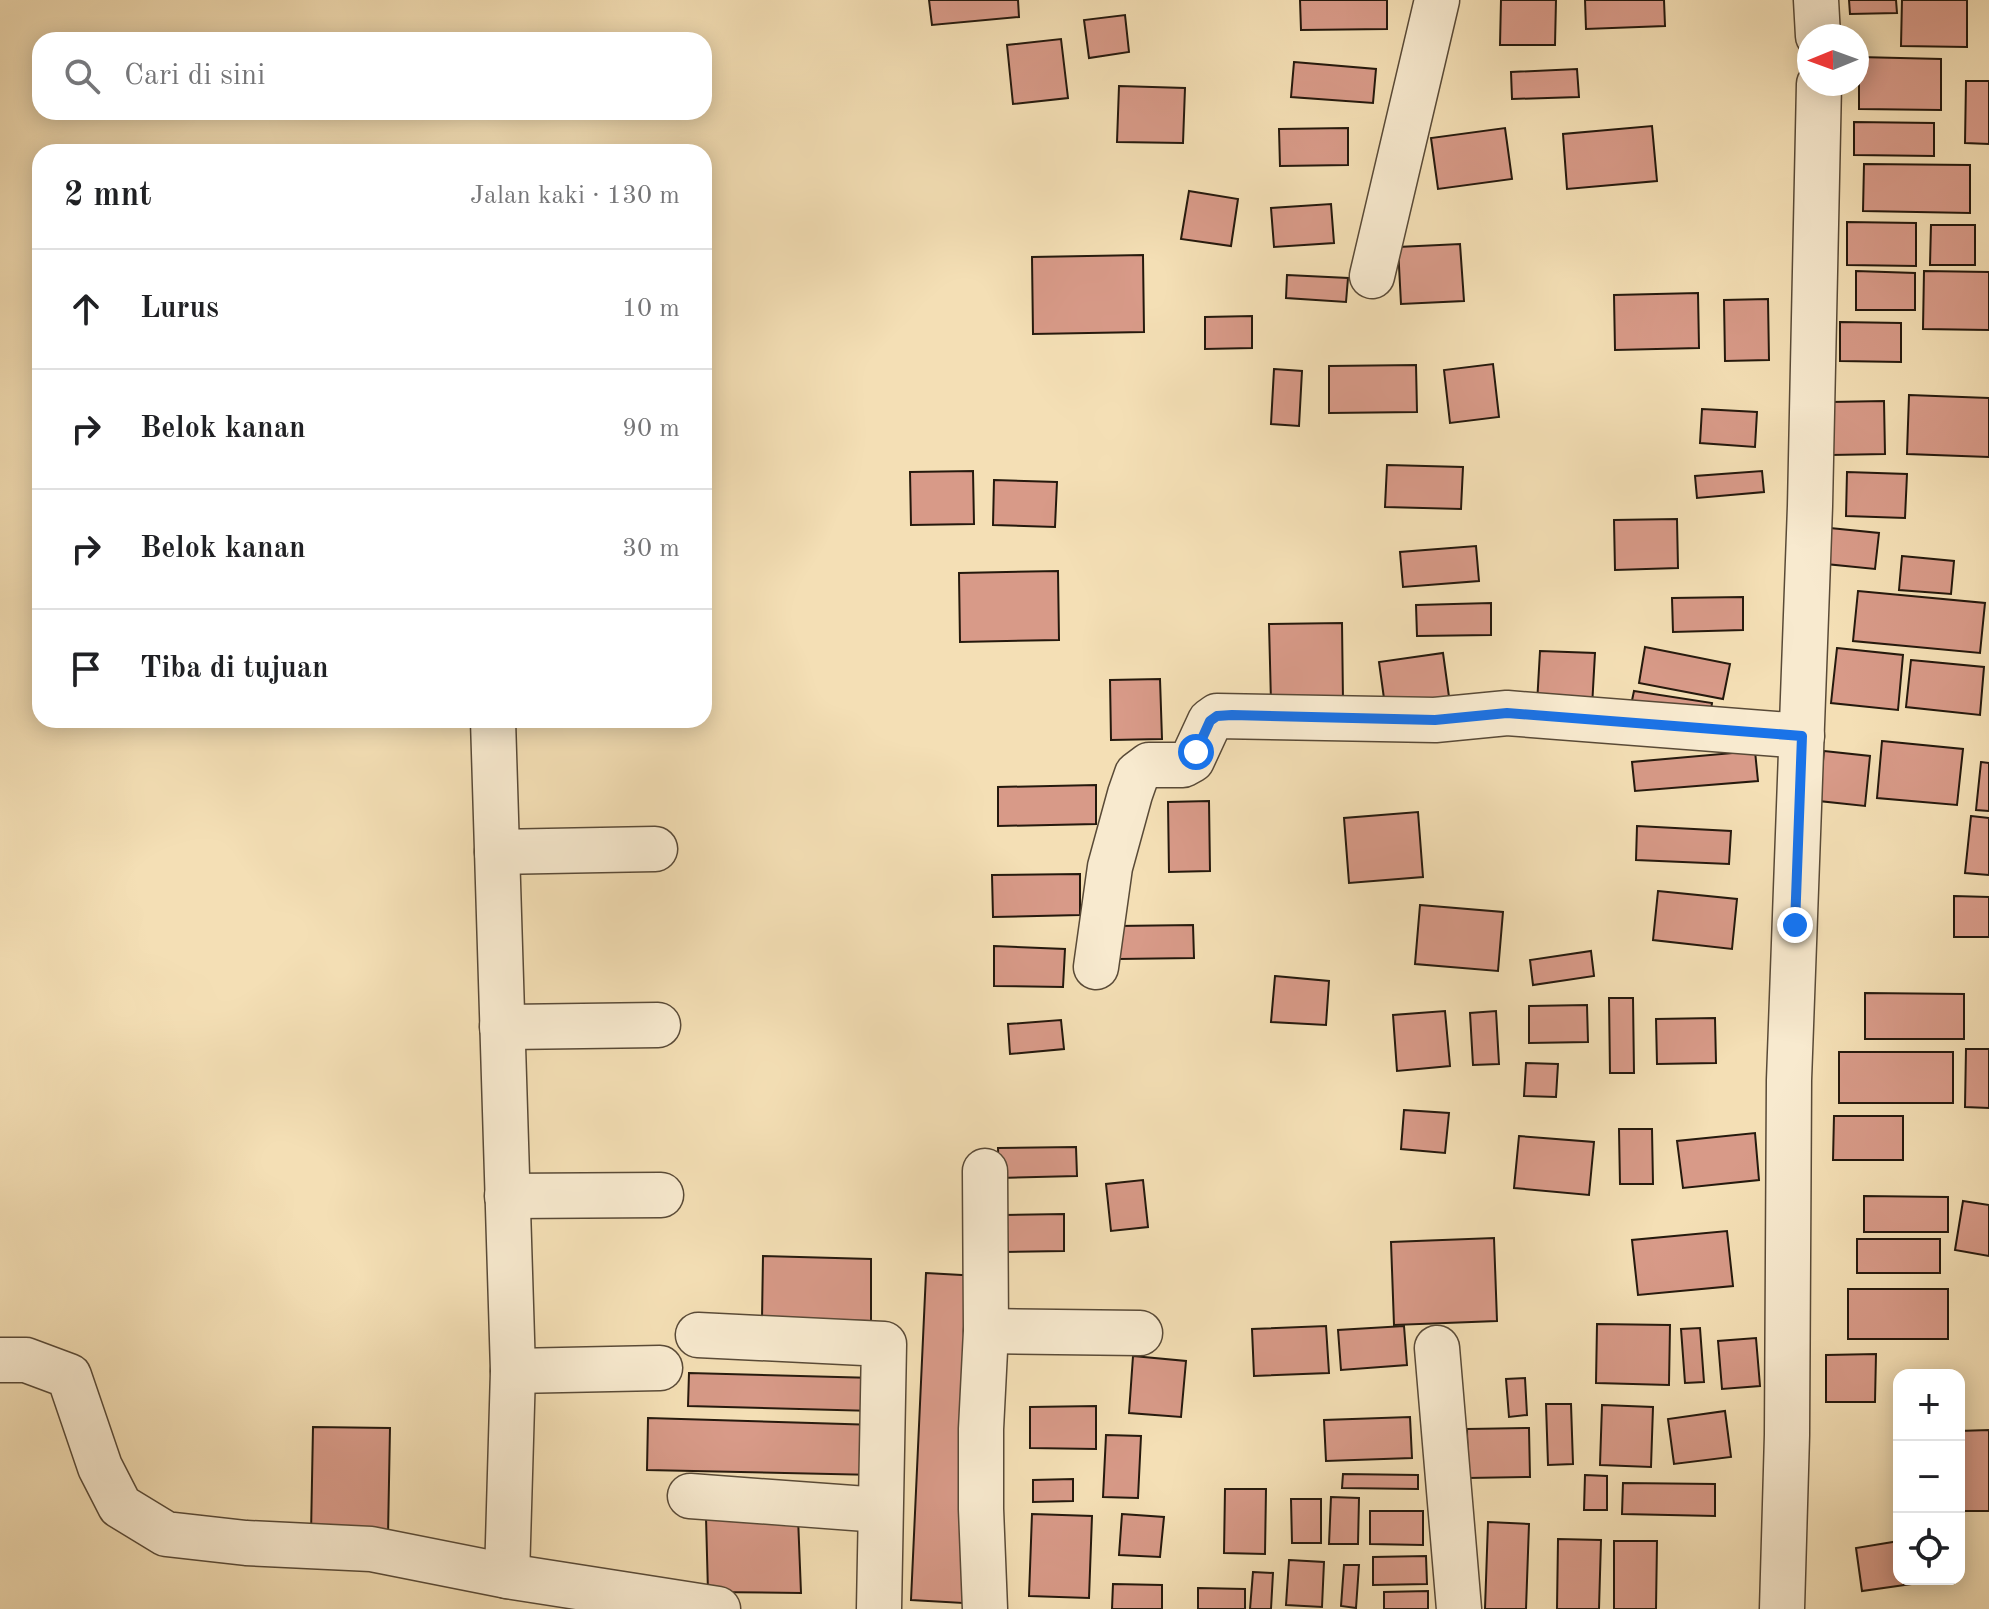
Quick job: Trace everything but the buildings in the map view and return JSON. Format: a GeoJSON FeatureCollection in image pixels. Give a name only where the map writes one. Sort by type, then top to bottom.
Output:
{"type":"FeatureCollection","features":[{"type":"Feature","properties":{"kind":"street"},"geometry":{"type":"LineString","coordinates":[[1372,276],[1437,0]]}},
{"type":"Feature","properties":{"kind":"street"},"geometry":{"type":"LineString","coordinates":[[1816,0],[1817,24]]}},
{"type":"Feature","properties":{"kind":"street"},"geometry":{"type":"LineString","coordinates":[[1782,1609],[1787,1435],[1789,1080],[1810,506],[1819,96]]}},
{"type":"Feature","properties":{"kind":"street"},"geometry":{"type":"LineString","coordinates":[[1096,967],[1110,867],[1137,774],[1149,765],[1183,765],[1192,760],[1210,721],[1217,716],[1435,720],[1507,713],[1802,736]]}},
{"type":"Feature","properties":{"kind":"street"},"geometry":{"type":"LineString","coordinates":[[493,728],[513,1371],[507,1576]]}},
{"type":"Feature","properties":{"kind":"street"},"geometry":{"type":"LineString","coordinates":[[497,852],[655,849]]}},
{"type":"Feature","properties":{"kind":"street"},"geometry":{"type":"LineString","coordinates":[[502,1027],[658,1025]]}},
{"type":"Feature","properties":{"kind":"street"},"geometry":{"type":"LineString","coordinates":[[985,1171],[986,1331],[981,1429],[985,1609]]}},
{"type":"Feature","properties":{"kind":"street"},"geometry":{"type":"LineString","coordinates":[[507,1196],[661,1195]]}},
{"type":"Feature","properties":{"kind":"street"},"geometry":{"type":"LineString","coordinates":[[986,1331],[1140,1333]]}},
{"type":"Feature","properties":{"kind":"street"},"geometry":{"type":"LineString","coordinates":[[698,1335],[884,1344],[879,1609]]}},
{"type":"Feature","properties":{"kind":"street"},"geometry":{"type":"LineString","coordinates":[[1437,1348],[1459,1609]]}},
{"type":"Feature","properties":{"kind":"street"},"geometry":{"type":"LineString","coordinates":[[0,1360],[26,1360],[69,1376],[100,1467],[120,1506],[166,1534],[246,1543],[371,1549],[507,1576],[718,1609]]}},
{"type":"Feature","properties":{"kind":"street"},"geometry":{"type":"LineString","coordinates":[[513,1371],[660,1368]]}},
{"type":"Feature","properties":{"kind":"street"},"geometry":{"type":"LineString","coordinates":[[690,1496],[880,1510]]}},
{"type":"Feature","properties":{"kind":"route"},"geometry":{"type":"LineString","coordinates":[[1196,752],[1210,721],[1217,716],[1232,715],[1435,720],[1507,713],[1802,736],[1795,925]]}}]}
